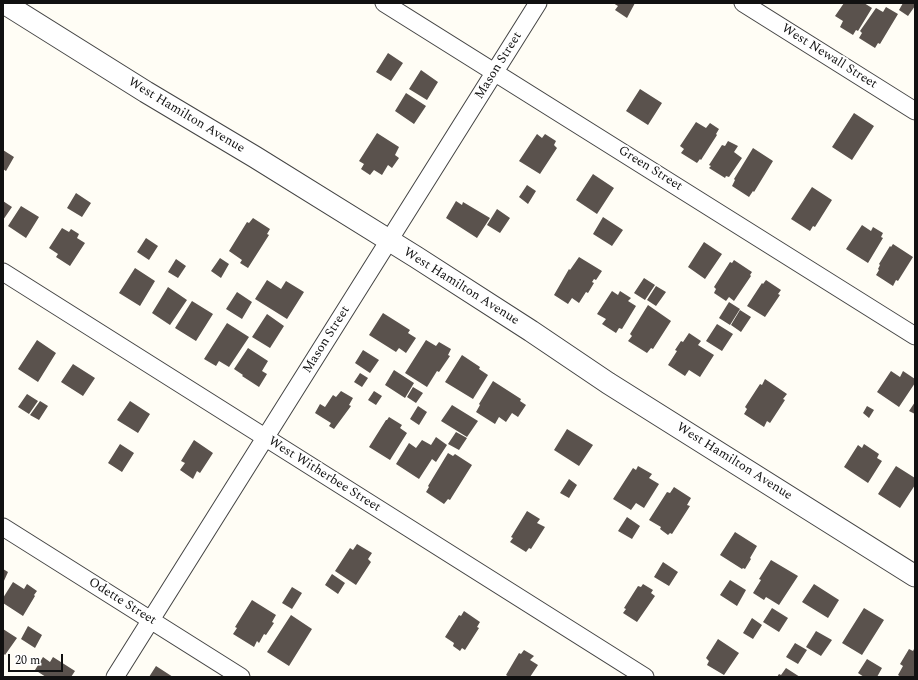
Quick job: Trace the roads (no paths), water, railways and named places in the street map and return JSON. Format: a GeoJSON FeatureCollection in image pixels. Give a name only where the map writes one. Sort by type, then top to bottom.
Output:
{"type":"FeatureCollection","features":[{"type":"Feature","properties":{"kind":"street","name":"West Hamilton Avenue"},"geometry":{"type":"LineString","coordinates":[[4,3],[255,157],[531,330],[608,383],[915,576]]}},
{"type":"Feature","properties":{"kind":"street","name":"Green Street"},"geometry":{"type":"LineString","coordinates":[[384,3],[915,336]]}},
{"type":"Feature","properties":{"kind":"street","name":"Mason Street"},"geometry":{"type":"LineString","coordinates":[[115,677],[538,3]]}},
{"type":"Feature","properties":{"kind":"street","name":"West Newall Street"},"geometry":{"type":"LineString","coordinates":[[743,3],[915,111]]}},
{"type":"Feature","properties":{"kind":"street","name":"West Witherbee Street"},"geometry":{"type":"LineString","coordinates":[[3,272],[645,677]]}},
{"type":"Feature","properties":{"kind":"street","name":"Odette Street"},"geometry":{"type":"LineString","coordinates":[[3,527],[241,677]]}}]}
